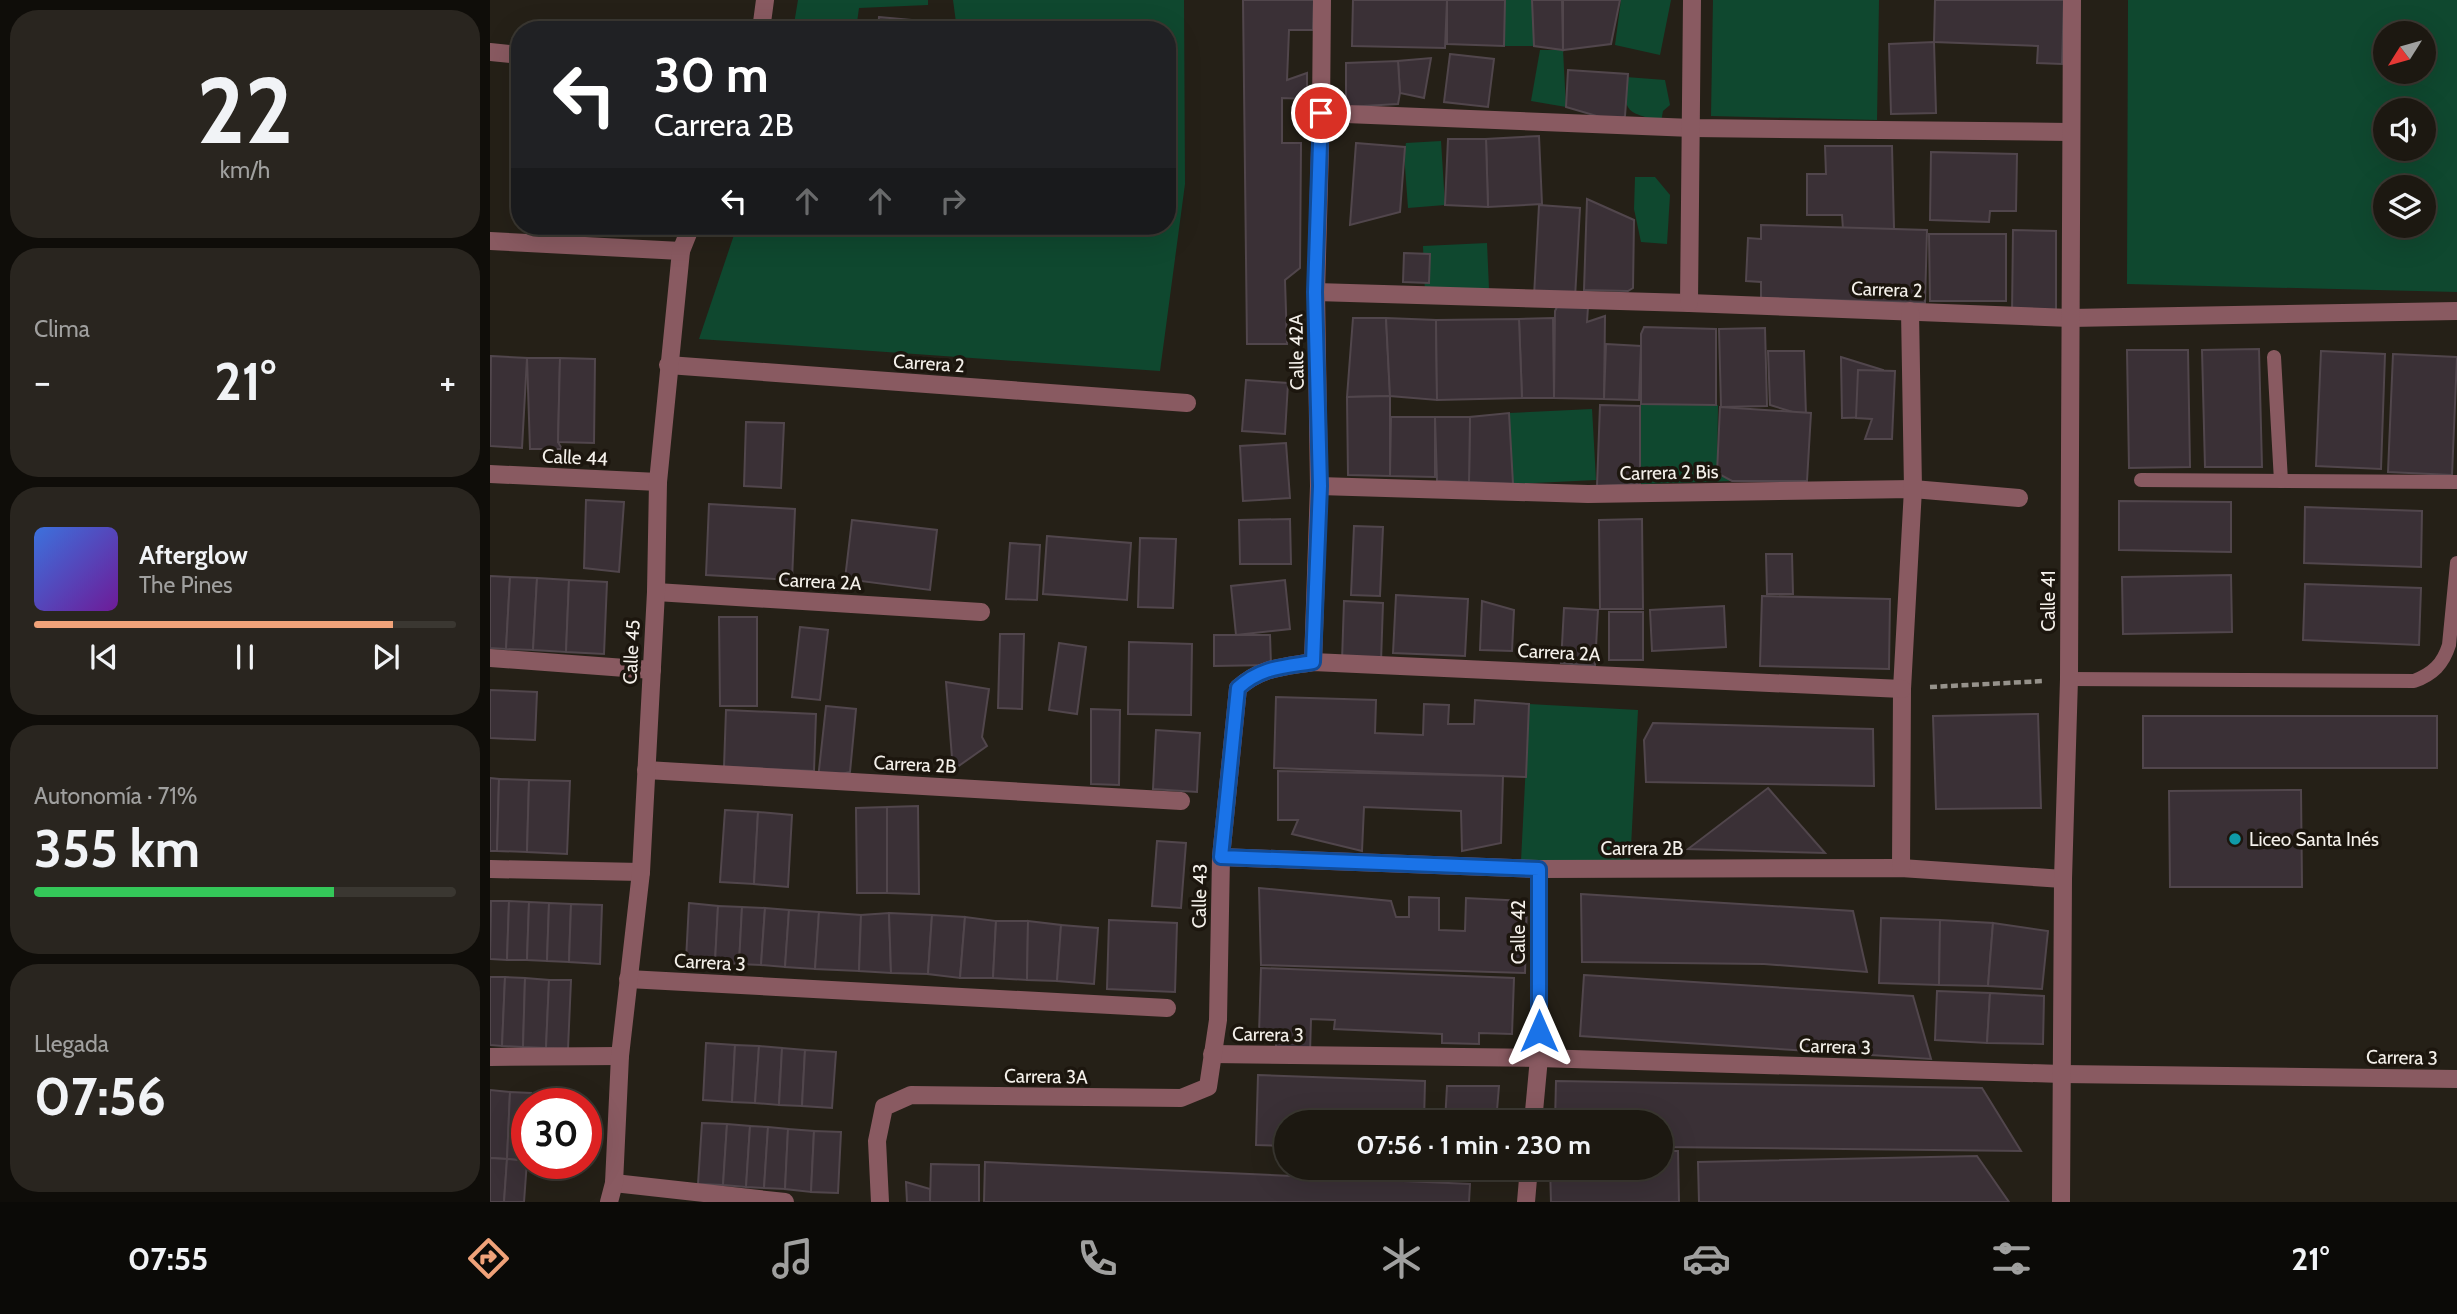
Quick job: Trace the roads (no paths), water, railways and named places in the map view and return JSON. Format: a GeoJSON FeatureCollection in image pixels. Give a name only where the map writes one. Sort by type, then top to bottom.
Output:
{"type":"FeatureCollection","features":[{"type":"Feature","properties":{"kind":"street"},"geometry":{"type":"LineString","coordinates":[[762,21],[765,0]]}},
{"type":"Feature","properties":{"kind":"street","name":"Calle 42A"},"geometry":{"type":"LineString","coordinates":[[1313,662],[1320,486],[1315,292],[1322,0]]}},
{"type":"Feature","properties":{"kind":"street"},"geometry":{"type":"LineString","coordinates":[[1689,303],[1692,0]]}},
{"type":"Feature","properties":{"kind":"street","name":"Calle 41"},"geometry":{"type":"LineString","coordinates":[[2061,1202],[2063,879],[2069,679],[2072,0]]}},
{"type":"Feature","properties":{"kind":"street"},"geometry":{"type":"LineString","coordinates":[[490,52],[511,54]]}},
{"type":"Feature","properties":{"kind":"street"},"geometry":{"type":"LineString","coordinates":[[1321,113],[1692,128],[2070,132]]}},
{"type":"Feature","properties":{"kind":"street"},"geometry":{"type":"LineString","coordinates":[[490,241],[681,251],[687,235]]}},
{"type":"Feature","properties":{"kind":"street","name":"Calle 45"},"geometry":{"type":"LineString","coordinates":[[620,1056],[641,872],[656,592],[658,482],[681,251]]}},
{"type":"Feature","properties":{"kind":"street","name":"Carrera 2"},"geometry":{"type":"LineString","coordinates":[[1315,292],[2070,318],[2457,311]]}},
{"type":"Feature","properties":{"kind":"street"},"geometry":{"type":"LineString","coordinates":[[1901,868],[1902,689],[1913,489],[1910,311]]}},
{"type":"Feature","properties":{"kind":"street","name":"Carrera 2"},"geometry":{"type":"LineString","coordinates":[[668,365],[1187,403]]}},
{"type":"Feature","properties":{"kind":"street","name":"Calle 44"},"geometry":{"type":"LineString","coordinates":[[490,474],[658,482]]}},
{"type":"Feature","properties":{"kind":"street","name":"Carrera 2 Bis"},"geometry":{"type":"LineString","coordinates":[[1320,486],[1588,494],[1913,489],[2019,498]]}},
{"type":"Feature","properties":{"kind":"street","name":"Carrera 2A"},"geometry":{"type":"LineString","coordinates":[[656,592],[981,612]]}},
{"type":"Feature","properties":{"kind":"street"},"geometry":{"type":"LineString","coordinates":[[490,658],[652,670]]}},
{"type":"Feature","properties":{"kind":"street","name":"Carrera 2A"},"geometry":{"type":"LineString","coordinates":[[1235,706],[1238,688],[1252,676],[1276,668],[1313,662],[1902,689]]}},
{"type":"Feature","properties":{"kind":"street","name":"Calle 43"},"geometry":{"type":"LineString","coordinates":[[1208,1087],[1218,1020],[1221,857],[1235,706]]}},
{"type":"Feature","properties":{"kind":"street","name":"Carrera 2B"},"geometry":{"type":"LineString","coordinates":[[646,770],[1181,801]]}},
{"type":"Feature","properties":{"kind":"street","name":"Carrera 2B"},"geometry":{"type":"LineString","coordinates":[[1221,857],[1539,869],[1901,868],[2063,879]]}},
{"type":"Feature","properties":{"kind":"street"},"geometry":{"type":"LineString","coordinates":[[490,869],[641,872]]}},
{"type":"Feature","properties":{"kind":"street","name":"Calle 42"},"geometry":{"type":"LineString","coordinates":[[1534,1110],[1539,1058],[1539,869]]}},
{"type":"Feature","properties":{"kind":"street","name":"Carrera 3"},"geometry":{"type":"LineString","coordinates":[[628,979],[1167,1008]]}},
{"type":"Feature","properties":{"kind":"street","name":"Carrera 3"},"geometry":{"type":"LineString","coordinates":[[1212,1054],[1539,1058],[2062,1074],[2457,1079]]}},
{"type":"Feature","properties":{"kind":"street"},"geometry":{"type":"LineString","coordinates":[[490,1057],[620,1056],[614,1183],[609,1202]]}},
{"type":"Feature","properties":{"kind":"street","name":"Carrera 3A"},"geometry":{"type":"LineString","coordinates":[[880,1202],[877,1141],[884,1107],[911,1096],[1181,1098],[1208,1087]]}},
{"type":"Feature","properties":{"kind":"street"},"geometry":{"type":"LineString","coordinates":[[1526,1202],[1528,1180]]}},
{"type":"Feature","properties":{"kind":"street"},"geometry":{"type":"LineString","coordinates":[[614,1183],[785,1202]]}},
{"type":"Feature","properties":{"kind":"lane"},"geometry":{"type":"LineString","coordinates":[[2274,357],[2281,481]]}},
{"type":"Feature","properties":{"kind":"lane"},"geometry":{"type":"LineString","coordinates":[[2141,480],[2457,482]]}},
{"type":"Feature","properties":{"kind":"lane"},"geometry":{"type":"LineString","coordinates":[[2069,679],[2414,681],[2437,668],[2445,658],[2449,645],[2457,563]]}},
{"type":"Feature","properties":{"kind":"place","name":"Liceo Santa Inés"},"geometry":{"type":"Point","coordinates":[2235,839]}}]}
